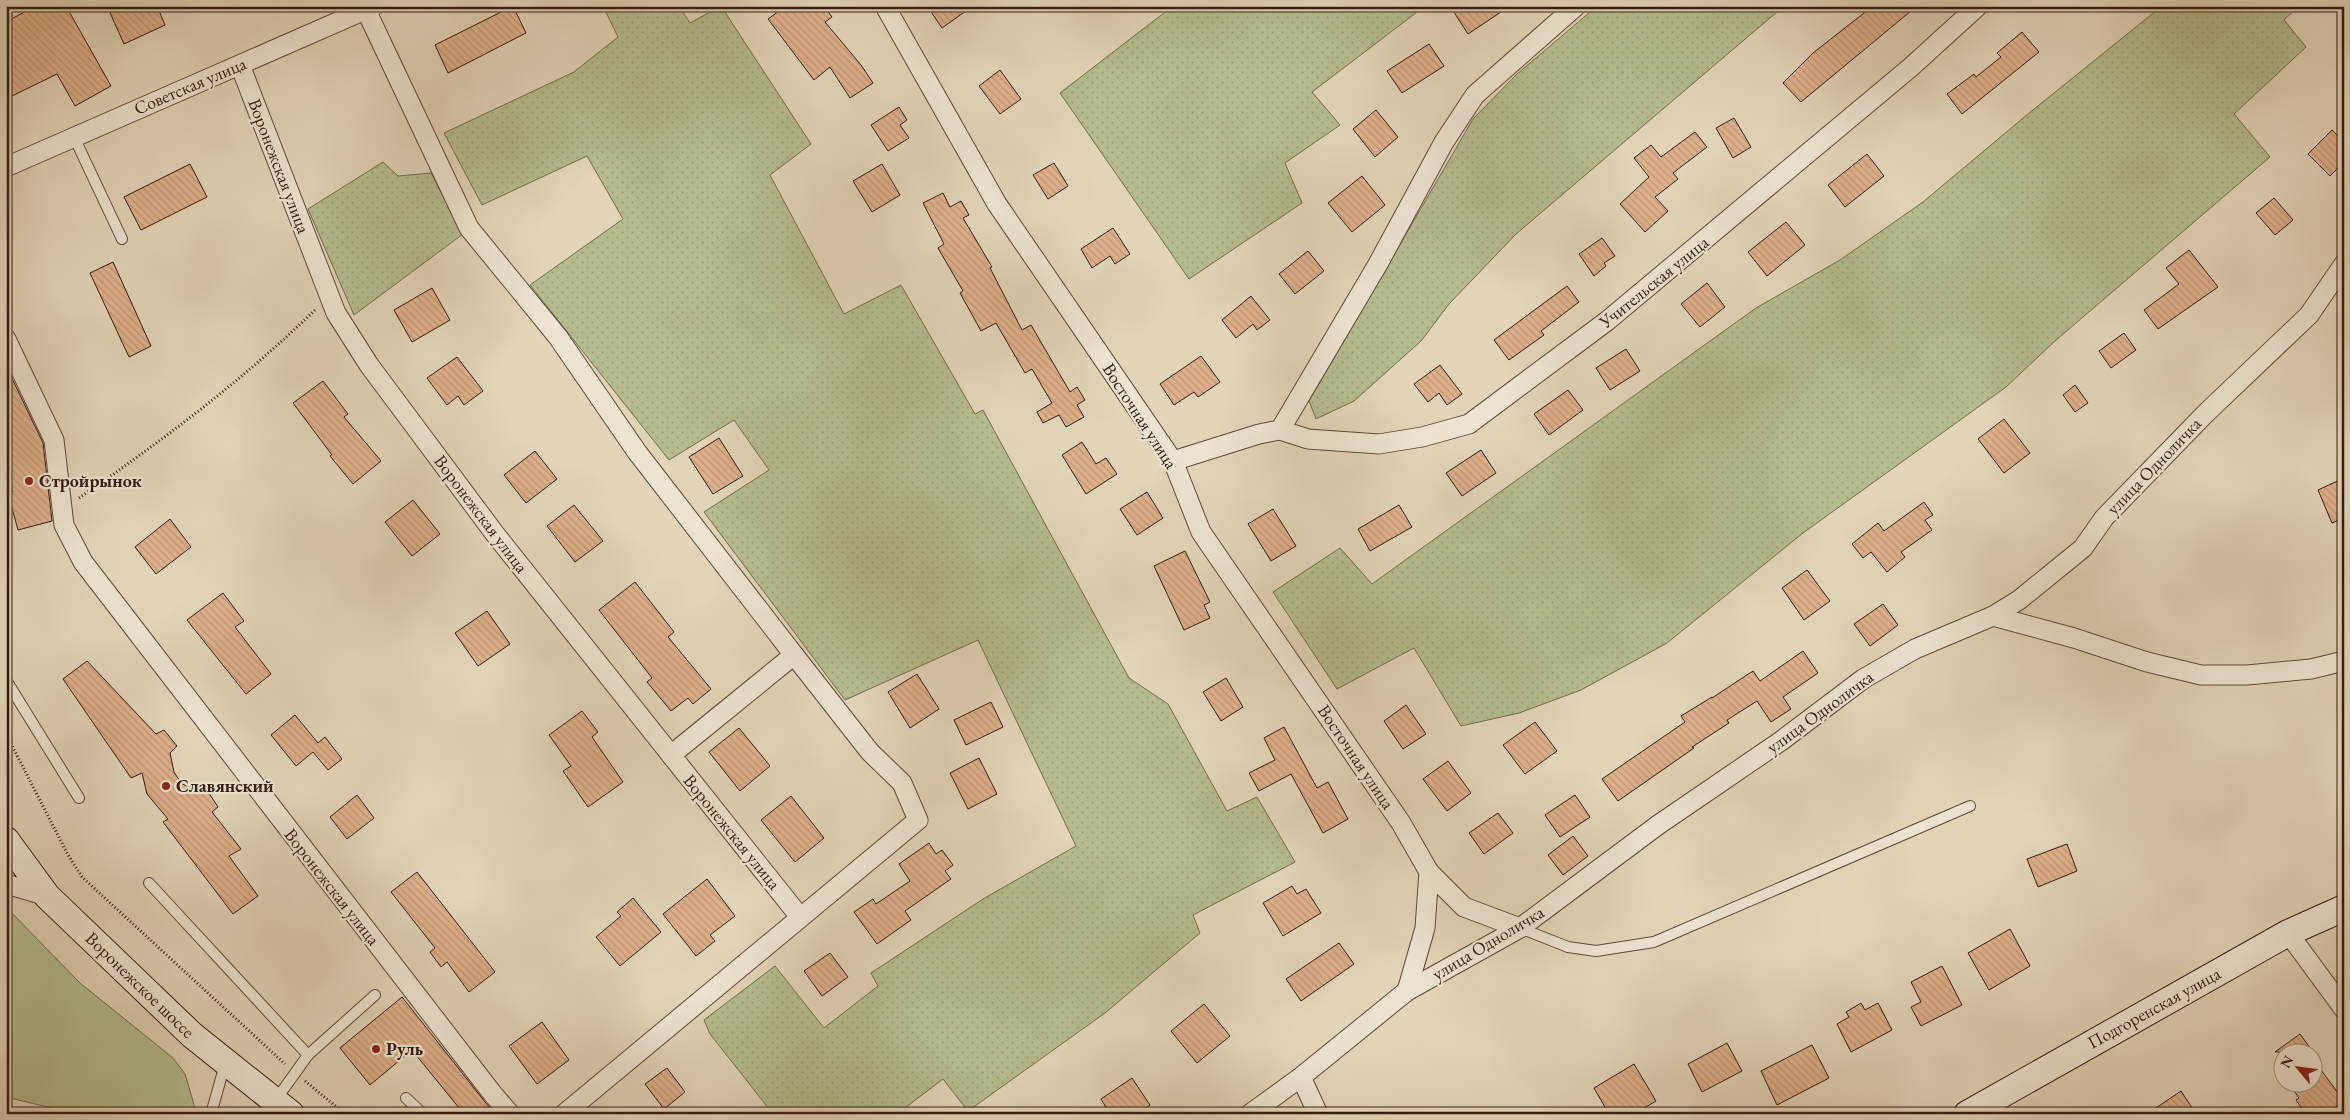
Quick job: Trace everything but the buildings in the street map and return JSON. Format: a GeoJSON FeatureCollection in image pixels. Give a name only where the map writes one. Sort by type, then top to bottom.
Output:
{"type":"FeatureCollection","features":[{"type":"Feature","properties":{"kind":"street","name":"Восточная улица"},"geometry":{"type":"LineString","coordinates":[[885,6],[998,204],[1173,462],[1201,532],[1401,823],[1429,872],[1464,906],[1520,928]]}},
{"type":"Feature","properties":{"kind":"street"},"geometry":{"type":"LineString","coordinates":[[1280,430],[1378,264],[1444,142],[1474,95],[1576,6]]}},
{"type":"Feature","properties":{"kind":"street","name":"Учительская улица"},"geometry":{"type":"LineString","coordinates":[[1173,462],[1259,434],[1280,430],[1308,438],[1379,444],[1422,437],[1469,424],[1614,315],[1911,67],[1978,6]]}},
{"type":"Feature","properties":{"kind":"street"},"geometry":{"type":"LineString","coordinates":[[370,8],[469,228],[558,337],[637,452],[794,655],[870,752],[902,783],[918,820],[564,1114]]}},
{"type":"Feature","properties":{"kind":"street","name":"Советская улица"},"geometry":{"type":"LineString","coordinates":[[6,167],[370,8]]}},
{"type":"Feature","properties":{"kind":"street","name":"Воронежская улица"},"geometry":{"type":"LineString","coordinates":[[240,65],[336,313],[380,380],[495,534],[800,917]]}},
{"type":"Feature","properties":{"kind":"street","name":"улица Одноличка"},"geometry":{"type":"LineString","coordinates":[[1250,1114],[1301,1077],[1407,991],[1520,928],[1863,679],[1915,649],[1993,616],[2019,600],[2083,548],[2104,518],[2205,414],[2310,315],[2344,264]]}},
{"type":"Feature","properties":{"kind":"street","name":"Воронежская улица"},"geometry":{"type":"LineString","coordinates":[[6,340],[54,440],[64,525],[83,562],[122,615],[510,1114]]}},
{"type":"Feature","properties":{"kind":"street"},"geometry":{"type":"LineString","coordinates":[[1993,616],[2074,638],[2148,662],[2202,675],[2247,675],[2312,669],[2344,661]]}},
{"type":"Feature","properties":{"kind":"street"},"geometry":{"type":"LineString","coordinates":[[670,755],[794,655]]}},
{"type":"Feature","properties":{"kind":"street","name":"Воронежское шоссе"},"geometry":{"type":"LineString","coordinates":[[6,840],[47,896],[192,1035],[283,1108]]}},
{"type":"Feature","properties":{"kind":"street"},"geometry":{"type":"LineString","coordinates":[[1407,991],[1425,928],[1429,872]]}},
{"type":"Feature","properties":{"kind":"street"},"geometry":{"type":"LineString","coordinates":[[6,884],[47,896]]}},
{"type":"Feature","properties":{"kind":"street","name":"Подгоренская улица"},"geometry":{"type":"LineString","coordinates":[[1971,1113],[2288,933],[2344,908]]}},
{"type":"Feature","properties":{"kind":"street"},"geometry":{"type":"LineString","coordinates":[[2288,933],[2344,1009]]}},
{"type":"Feature","properties":{"kind":"street"},"geometry":{"type":"LineString","coordinates":[[1301,1077],[1318,1114]]}},
{"type":"Feature","properties":{"kind":"lane"},"geometry":{"type":"LineString","coordinates":[[74,137],[122,239]]}},
{"type":"Feature","properties":{"kind":"lane"},"geometry":{"type":"LineString","coordinates":[[6,680],[79,798]]}},
{"type":"Feature","properties":{"kind":"lane"},"geometry":{"type":"LineString","coordinates":[[1520,928],[1568,947],[1596,951],[1654,942],[1970,806]]}},
{"type":"Feature","properties":{"kind":"lane"},"geometry":{"type":"LineString","coordinates":[[149,884],[308,1055]]}},
{"type":"Feature","properties":{"kind":"lane"},"geometry":{"type":"LineString","coordinates":[[283,1108],[295,1073],[308,1055],[374,995]]}},
{"type":"Feature","properties":{"kind":"lane"},"geometry":{"type":"LineString","coordinates":[[212,1114],[225,1062]]}},
{"type":"Feature","properties":{"kind":"lane"},"geometry":{"type":"LineString","coordinates":[[406,1098],[423,1114]]}},
{"type":"Feature","properties":{"kind":"path"},"geometry":{"type":"LineString","coordinates":[[62,510],[154,446],[246,372],[330,296]]}},
{"type":"Feature","properties":{"kind":"path"},"geometry":{"type":"LineString","coordinates":[[6,734],[67,853],[82,877],[295,1073],[346,1114]]}},
{"type":"Feature","properties":{"kind":"green space"},"geometry":{"type":"Polygon","coordinates":[[[603,6],[679,6],[690,23],[721,6],[811,144],[770,175],[844,314],[901,285],[975,414],[983,410],[1129,678],[1168,704],[1227,811],[1257,797],[1295,862],[1193,915],[1200,933],[1105,1013],[968,1111],[943,1079],[897,1114],[773,1114],[710,1034],[704,1020],[775,966],[824,1028],[878,986],[871,973],[983,899],[1076,846],[978,640],[845,700],[704,512],[769,470],[734,420],[669,460],[530,285],[623,219],[587,156],[482,205],[444,133],[574,72],[618,37],[603,6]]]}},
{"type":"Feature","properties":{"kind":"green space"},"geometry":{"type":"Polygon","coordinates":[[[1173,6],[1425,6],[1312,92],[1340,125],[1285,163],[1302,203],[1189,279],[1060,93],[1173,6]]]}},
{"type":"Feature","properties":{"kind":"green space"},"geometry":{"type":"Polygon","coordinates":[[[1597,6],[1784,6],[1516,234],[1449,304],[1421,341],[1354,401],[1316,419],[1309,401],[1473,119],[1516,75],[1597,6]]]}},
{"type":"Feature","properties":{"kind":"green space"},"geometry":{"type":"Polygon","coordinates":[[[2162,6],[2299,6],[2284,20],[2306,47],[2234,114],[2270,157],[2055,341],[2006,387],[1803,533],[1667,643],[1581,690],[1519,713],[1461,726],[1414,648],[1337,689],[1273,592],[1340,548],[1372,584],[1756,308],[1840,260],[1923,202],[2162,6]]]}},
{"type":"Feature","properties":{"kind":"green space"},"geometry":{"type":"Polygon","coordinates":[[[383,162],[398,176],[431,173],[463,234],[354,315],[308,209],[383,162]]]}},
{"type":"Feature","properties":{"kind":"green space"},"geometry":{"type":"Polygon","coordinates":[[[6,907],[80,983],[173,1058],[185,1074],[195,1108],[194,1114],[77,1114],[6,1097],[6,907]]]}},
{"type":"Feature","properties":{"kind":"place","name":"Стройрынок"},"geometry":{"type":"Point","coordinates":[29,481]}},
{"type":"Feature","properties":{"kind":"place","name":"Славянский"},"geometry":{"type":"Point","coordinates":[166,786]}},
{"type":"Feature","properties":{"kind":"place","name":"Руль"},"geometry":{"type":"Point","coordinates":[376,1049]}}]}
